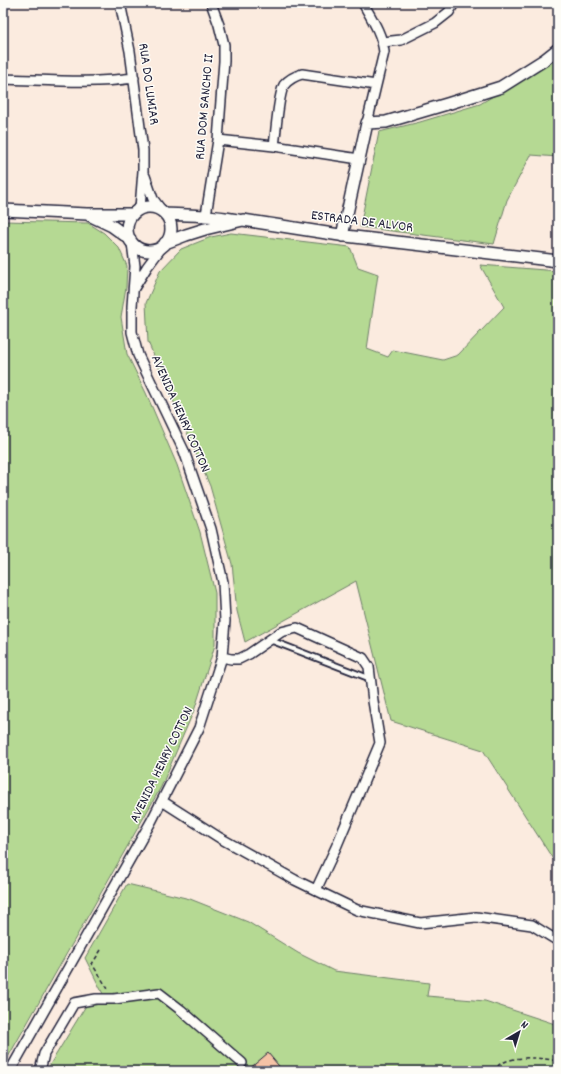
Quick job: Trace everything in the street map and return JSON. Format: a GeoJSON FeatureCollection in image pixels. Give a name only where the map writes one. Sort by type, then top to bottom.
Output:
{"type":"FeatureCollection","features":[{"type":"Feature","properties":{"kind":"street","name":"RUA DO LUMIAR"},"geometry":{"type":"LineString","coordinates":[[120,3],[134,78],[143,150],[144,171]]}},
{"type":"Feature","properties":{"kind":"street"},"geometry":{"type":"LineString","coordinates":[[342,236],[366,124],[384,52],[383,42],[363,3]]}},
{"type":"Feature","properties":{"kind":"street"},"geometry":{"type":"LineString","coordinates":[[383,42],[401,40],[435,23],[449,12],[454,3]]}},
{"type":"Feature","properties":{"kind":"street","name":"RUA DOM SANCHO II"},"geometry":{"type":"LineString","coordinates":[[206,215],[218,140],[224,61],[224,45],[220,25],[212,4]]}},
{"type":"Feature","properties":{"kind":"street"},"geometry":{"type":"LineString","coordinates":[[366,124],[386,122],[501,87],[558,50]]}},
{"type":"Feature","properties":{"kind":"street"},"geometry":{"type":"LineString","coordinates":[[274,146],[280,94],[284,85],[292,78],[302,74],[376,85]]}},
{"type":"Feature","properties":{"kind":"street"},"geometry":{"type":"LineString","coordinates":[[3,79],[93,81],[134,78]]}},
{"type":"Feature","properties":{"kind":"street"},"geometry":{"type":"LineString","coordinates":[[218,140],[274,146],[359,159]]}},
{"type":"Feature","properties":{"kind":"street"},"geometry":{"type":"LineString","coordinates":[[131,241],[127,231],[127,226],[128,222],[136,211],[144,171]]}},
{"type":"Feature","properties":{"kind":"street"},"geometry":{"type":"LineString","coordinates":[[134,289],[146,267],[168,240],[171,231],[170,222],[153,199],[144,171]]}},
{"type":"Feature","properties":{"kind":"street","name":"ESTRADA DE ALVOR"},"geometry":{"type":"LineString","coordinates":[[3,210],[87,214],[136,211],[149,206],[164,212],[225,217],[342,236],[558,261]]}},
{"type":"Feature","properties":{"kind":"street","name":"ESTRADA DE ALVOR"},"geometry":{"type":"LineString","coordinates":[[87,214],[112,226],[140,249],[149,251],[158,249],[163,245],[186,235],[243,220]]}},
{"type":"Feature","properties":{"kind":"street","name":"AVENIDA HENRY COTTON"},"geometry":{"type":"LineString","coordinates":[[10,1071],[162,801],[199,728],[222,657],[225,621],[223,582],[211,529],[184,451],[138,355],[132,332],[135,266],[131,241]]}},
{"type":"Feature","properties":{"kind":"street"},"geometry":{"type":"LineString","coordinates":[[222,657],[239,659],[249,654],[281,632],[296,628],[363,658],[369,667],[380,743],[337,845],[316,890]]}},
{"type":"Feature","properties":{"kind":"street"},"geometry":{"type":"LineString","coordinates":[[162,801],[220,838],[294,880],[357,910],[420,923],[476,917],[532,926],[558,941]]}},
{"type":"Feature","properties":{"kind":"street"},"geometry":{"type":"LineString","coordinates":[[40,1071],[44,1054],[74,1003],[96,999],[114,999],[159,993],[242,1063]]}},
{"type":"Feature","properties":{"kind":"lane"},"geometry":{"type":"LineString","coordinates":[[270,640],[371,679]]}},
{"type":"Feature","properties":{"kind":"path"},"geometry":{"type":"LineString","coordinates":[[101,950],[92,964],[114,999]]}},
{"type":"Feature","properties":{"kind":"path"},"geometry":{"type":"LineString","coordinates":[[493,1071],[501,1063],[517,1058],[558,1061]]}},
{"type":"Feature","properties":{"kind":"green space"},"geometry":{"type":"Polygon","coordinates":[[[558,57],[558,157],[531,155],[507,200],[494,244],[360,227],[379,132],[420,122],[480,104],[558,57]]]}},
{"type":"Feature","properties":{"kind":"green space"},"geometry":{"type":"Polygon","coordinates":[[[3,221],[88,223],[104,233],[119,248],[127,266],[126,287],[121,317],[127,354],[146,393],[177,465],[200,532],[215,593],[215,645],[195,708],[161,787],[3,1066],[3,221]]]}},
{"type":"Feature","properties":{"kind":"green space"},"geometry":{"type":"Polygon","coordinates":[[[231,233],[350,247],[358,267],[378,274],[367,349],[388,357],[393,350],[443,360],[458,355],[504,307],[480,265],[558,271],[558,867],[483,750],[391,721],[356,581],[245,642],[237,611],[232,564],[210,486],[148,342],[146,303],[160,271],[181,249],[211,237],[231,233]]]}},
{"type":"Feature","properties":{"kind":"green space"},"geometry":{"type":"Polygon","coordinates":[[[127,884],[190,899],[248,922],[298,953],[334,971],[429,983],[427,996],[485,1001],[558,1025],[558,1071],[46,1071],[87,1004],[106,1000],[85,958],[127,884]]]}},
{"type":"Feature","properties":{"kind":"building"},"geometry":{"type":"Polygon","coordinates":[[[268,1053],[283,1071],[247,1071],[255,1064],[268,1053]]]}}]}
